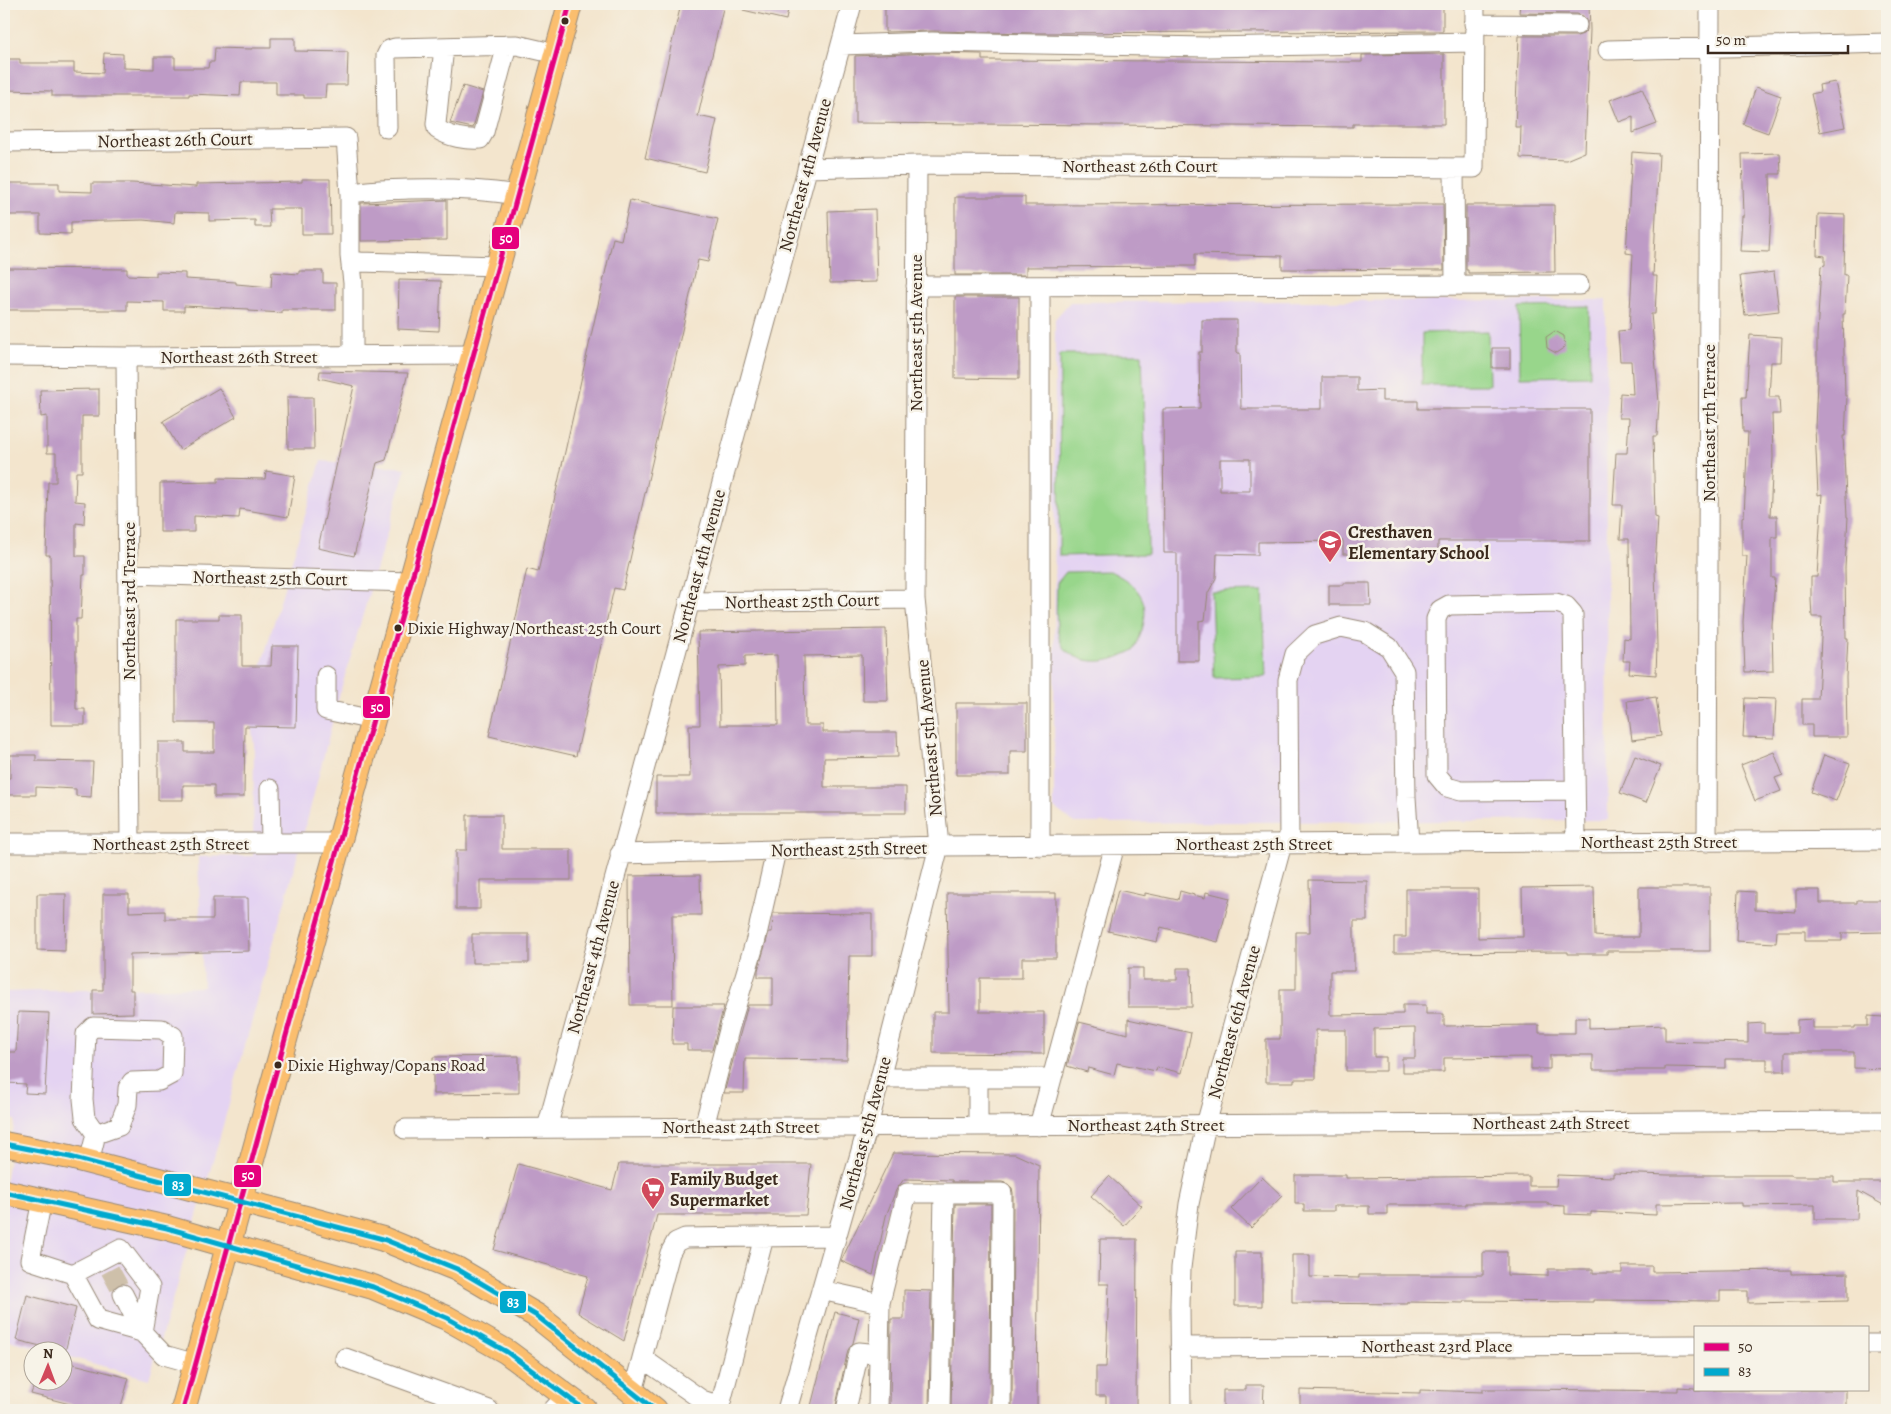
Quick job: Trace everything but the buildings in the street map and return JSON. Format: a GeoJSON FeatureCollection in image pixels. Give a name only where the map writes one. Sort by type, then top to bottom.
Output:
{"type":"FeatureCollection","features":[{"type":"Feature","properties":{"kind":"main road"},"geometry":{"type":"LineString","coordinates":[[183,1410],[570,4]]}},
{"type":"Feature","properties":{"kind":"main road"},"geometry":{"type":"LineString","coordinates":[[4,1144],[90,1162],[241,1200],[383,1240],[458,1269],[537,1316],[655,1410]]}},
{"type":"Feature","properties":{"kind":"main road"},"geometry":{"type":"LineString","coordinates":[[5,1195],[42,1200],[167,1228],[229,1244],[373,1287],[446,1318],[507,1352],[560,1403],[585,1410]]}},
{"type":"Feature","properties":{"kind":"street","name":"Northeast 4th Avenue"},"geometry":{"type":"LineString","coordinates":[[547,1128],[852,4]]}},
{"type":"Feature","properties":{"kind":"street"},"geometry":{"type":"LineString","coordinates":[[1474,33],[1475,4]]}},
{"type":"Feature","properties":{"kind":"street","name":"Northeast 7th Terrace"},"geometry":{"type":"LineString","coordinates":[[1707,842],[1710,4]]}},
{"type":"Feature","properties":{"kind":"street"},"geometry":{"type":"LineString","coordinates":[[841,44],[932,42],[1207,47],[1474,33],[1577,25]]}},
{"type":"Feature","properties":{"kind":"street","name":"Northeast 26th Court"},"geometry":{"type":"LineString","coordinates":[[807,168],[917,165],[1474,168],[1474,33]]}},
{"type":"Feature","properties":{"kind":"street"},"geometry":{"type":"LineString","coordinates":[[1608,50],[1887,43]]}},
{"type":"Feature","properties":{"kind":"street"},"geometry":{"type":"LineString","coordinates":[[388,128],[386,56],[389,50],[395,48],[444,46],[517,45],[556,54]]}},
{"type":"Feature","properties":{"kind":"street"},"geometry":{"type":"LineString","coordinates":[[444,46],[437,129],[443,133],[470,140],[480,139],[484,132],[507,46]]}},
{"type":"Feature","properties":{"kind":"street","name":"Northeast 26th Court"},"geometry":{"type":"LineString","coordinates":[[4,142],[346,138],[350,194]]}},
{"type":"Feature","properties":{"kind":"street","name":"Northeast 5th Avenue"},"geometry":{"type":"LineString","coordinates":[[787,1410],[868,1126],[939,846],[915,599],[917,165]]}},
{"type":"Feature","properties":{"kind":"street"},"geometry":{"type":"LineString","coordinates":[[1454,168],[1455,285]]}},
{"type":"Feature","properties":{"kind":"street"},"geometry":{"type":"LineString","coordinates":[[353,356],[350,194],[370,190],[483,189],[518,195]]}},
{"type":"Feature","properties":{"kind":"street"},"geometry":{"type":"LineString","coordinates":[[351,260],[360,262],[498,266]]}},
{"type":"Feature","properties":{"kind":"street"},"geometry":{"type":"LineString","coordinates":[[916,286],[1579,285]]}},
{"type":"Feature","properties":{"kind":"street"},"geometry":{"type":"LineString","coordinates":[[1040,286],[1040,846]]}},
{"type":"Feature","properties":{"kind":"street","name":"Northeast 26th Street"},"geometry":{"type":"LineString","coordinates":[[4,356],[473,355]]}},
{"type":"Feature","properties":{"kind":"street","name":"Northeast 3rd Terrace"},"geometry":{"type":"LineString","coordinates":[[126,357],[130,844]]}},
{"type":"Feature","properties":{"kind":"street","name":"Northeast 25th Court"},"geometry":{"type":"LineString","coordinates":[[128,574],[411,582]]}},
{"type":"Feature","properties":{"kind":"street","name":"Northeast 25th Court"},"geometry":{"type":"LineString","coordinates":[[689,602],[915,599]]}},
{"type":"Feature","properties":{"kind":"street"},"geometry":{"type":"LineString","coordinates":[[1575,790],[1460,790],[1447,787],[1437,775],[1436,619],[1440,610],[1449,605],[1556,603],[1566,606],[1573,614],[1576,842]]}},
{"type":"Feature","properties":{"kind":"street","name":"Northeast 6th Avenue"},"geometry":{"type":"LineString","coordinates":[[1180,1410],[1180,1305],[1184,1241],[1189,1204],[1206,1125],[1285,844],[1288,680],[1295,654],[1315,635],[1341,628],[1365,632],[1389,647],[1404,671],[1406,797],[1409,844]]}},
{"type":"Feature","properties":{"kind":"street"},"geometry":{"type":"LineString","coordinates":[[326,676],[326,710],[373,720]]}},
{"type":"Feature","properties":{"kind":"street"},"geometry":{"type":"LineString","coordinates":[[270,789],[271,844]]}},
{"type":"Feature","properties":{"kind":"street","name":"Northeast 25th Street"},"geometry":{"type":"LineString","coordinates":[[620,854],[939,846],[1887,840]]}},
{"type":"Feature","properties":{"kind":"street","name":"Northeast 25th Street"},"geometry":{"type":"LineString","coordinates":[[4,843],[339,843]]}},
{"type":"Feature","properties":{"kind":"street"},"geometry":{"type":"LineString","coordinates":[[1039,1126],[1115,846]]}},
{"type":"Feature","properties":{"kind":"street"},"geometry":{"type":"LineString","coordinates":[[704,1127],[730,1026],[756,939],[776,851]]}},
{"type":"Feature","properties":{"kind":"street"},"geometry":{"type":"LineString","coordinates":[[90,1162],[96,1134],[85,1118],[83,1099],[86,1034],[93,1027],[162,1029],[173,1036],[172,1074],[159,1081],[132,1082],[128,1088],[127,1105],[119,1126],[96,1134]]}},
{"type":"Feature","properties":{"kind":"street"},"geometry":{"type":"LineString","coordinates":[[880,1078],[1051,1078]]}},
{"type":"Feature","properties":{"kind":"street"},"geometry":{"type":"LineString","coordinates":[[978,1078],[978,1126]]}},
{"type":"Feature","properties":{"kind":"street","name":"Northeast 24th Street"},"geometry":{"type":"LineString","coordinates":[[405,1129],[1887,1121]]}},
{"type":"Feature","properties":{"kind":"street"},"geometry":{"type":"LineString","coordinates":[[878,1410],[880,1303],[907,1193],[1002,1193],[1001,1410]]}},
{"type":"Feature","properties":{"kind":"street"},"geometry":{"type":"LineString","coordinates":[[940,1410],[944,1193]]}},
{"type":"Feature","properties":{"kind":"street"},"geometry":{"type":"LineString","coordinates":[[42,1200],[30,1260],[73,1274],[107,1263],[121,1249],[150,1287],[142,1332]]}},
{"type":"Feature","properties":{"kind":"street"},"geometry":{"type":"LineString","coordinates":[[633,1392],[670,1252],[676,1242],[685,1238],[836,1236]]}},
{"type":"Feature","properties":{"kind":"street"},"geometry":{"type":"LineString","coordinates":[[642,1358],[702,1400],[714,1404],[721,1402],[764,1237]]}},
{"type":"Feature","properties":{"kind":"street"},"geometry":{"type":"LineString","coordinates":[[73,1274],[98,1320],[142,1332]]}},
{"type":"Feature","properties":{"kind":"street"},"geometry":{"type":"LineString","coordinates":[[821,1290],[880,1303]]}},
{"type":"Feature","properties":{"kind":"street"},"geometry":{"type":"LineString","coordinates":[[123,1294],[142,1332],[164,1354],[196,1364]]}},
{"type":"Feature","properties":{"kind":"street"},"geometry":{"type":"LineString","coordinates":[[1868,1344],[1887,1344]]}},
{"type":"Feature","properties":{"kind":"street","name":"Northeast 23rd Place"},"geometry":{"type":"LineString","coordinates":[[1180,1347],[1694,1345]]}},
{"type":"Feature","properties":{"kind":"street"},"geometry":{"type":"LineString","coordinates":[[846,1410],[859,1352],[879,1354]]}},
{"type":"Feature","properties":{"kind":"street"},"geometry":{"type":"LineString","coordinates":[[345,1358],[490,1410]]}},
{"type":"Feature","properties":{"kind":"shaded area","name":"Cresthaven Elementary School"},"geometry":{"type":"Polygon","coordinates":[[[1606,300],[1608,820],[1075,823],[1054,808],[1055,319],[1070,302],[1606,300]]]}},
{"type":"Feature","properties":{"kind":"shaded area"},"geometry":{"type":"Polygon","coordinates":[[[321,461],[406,468],[339,696],[307,821],[217,1147],[149,1379],[72,1358],[72,1342],[22,1342],[22,1344],[4,1339],[4,1191],[15,1120],[4,1118],[4,992],[203,987],[198,857],[253,856],[254,745],[249,708],[321,461]]]}},
{"type":"Feature","properties":{"kind":"green space"},"geometry":{"type":"Polygon","coordinates":[[[1589,306],[1590,376],[1520,377],[1519,307],[1589,306]]]}},
{"type":"Feature","properties":{"kind":"green space"},"geometry":{"type":"Polygon","coordinates":[[[1488,331],[1489,385],[1422,385],[1422,333],[1488,331]]]}},
{"type":"Feature","properties":{"kind":"green space"},"geometry":{"type":"Polygon","coordinates":[[[1060,354],[1142,354],[1147,466],[1148,554],[1059,556],[1060,354]]]}},
{"type":"Feature","properties":{"kind":"green space"},"geometry":{"type":"Polygon","coordinates":[[[1110,571],[1123,578],[1140,594],[1144,603],[1145,613],[1140,636],[1134,650],[1116,658],[1096,661],[1079,658],[1065,649],[1058,633],[1056,614],[1057,583],[1066,572],[1110,571]]]}},
{"type":"Feature","properties":{"kind":"green space"},"geometry":{"type":"Polygon","coordinates":[[[1263,591],[1266,677],[1214,678],[1211,592],[1263,591]]]}},
{"type":"Feature","properties":{"kind":"tunnel"},"geometry":{"type":"LineString","coordinates":[[110,1270],[123,1294]]}},
{"type":"Feature","properties":{"kind":"transit line","name":"50"},"geometry":{"type":"LineString","coordinates":[[183,1410],[570,4]]}},
{"type":"Feature","properties":{"kind":"transit line","name":"83"},"geometry":{"type":"LineString","coordinates":[[4,1144],[70,1157],[383,1239],[457,1269],[537,1316],[655,1410]]}},
{"type":"Feature","properties":{"kind":"transit line","name":"83"},"geometry":{"type":"LineString","coordinates":[[4,1192],[167,1228],[373,1287],[447,1318],[507,1352],[585,1410]]}},
{"type":"Feature","properties":{"kind":"place","name":"Cresthaven Elementary School"},"geometry":{"type":"Point","coordinates":[1330,563]}},
{"type":"Feature","properties":{"kind":"place","name":"Dixie Highway/Northeast 25th Court"},"geometry":{"type":"Point","coordinates":[398,628]}},
{"type":"Feature","properties":{"kind":"place","name":"Dixie Highway/Copans Road"},"geometry":{"type":"Point","coordinates":[278,1065]}},
{"type":"Feature","properties":{"kind":"place","name":"Family Budget Supermarket"},"geometry":{"type":"Point","coordinates":[653,1210]}}]}
